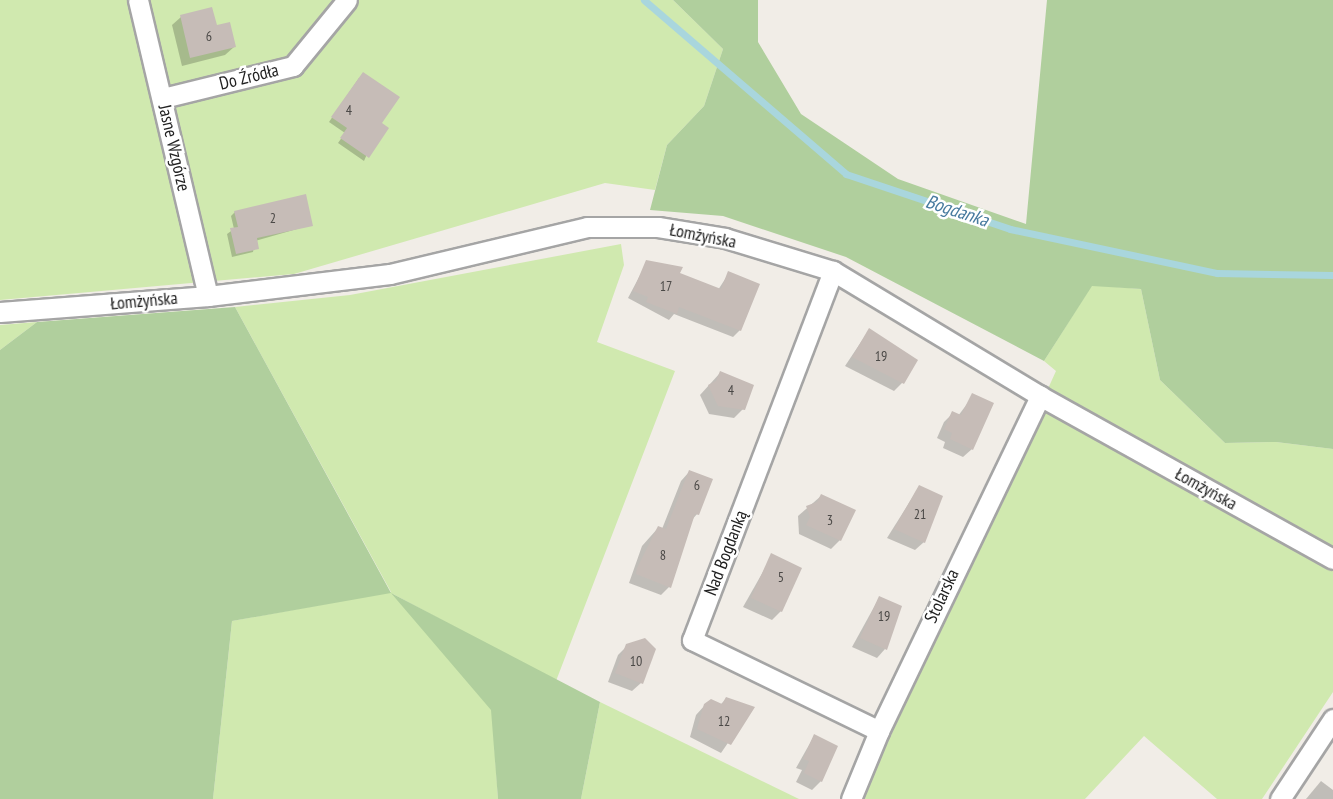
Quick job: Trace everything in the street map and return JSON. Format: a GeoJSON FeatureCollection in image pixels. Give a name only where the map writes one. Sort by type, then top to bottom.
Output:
{"type":"FeatureCollection","features":[{"type":"Feature","properties":{"kind":"street","name":"Jasne Wzgórze"},"geometry":{"type":"LineString","coordinates":[[138,0],[208,296]]}},
{"type":"Feature","properties":{"kind":"street","name":"Do Źródła"},"geometry":{"type":"LineString","coordinates":[[163,98],[293,66],[348,0]]}},
{"type":"Feature","properties":{"kind":"street","name":"Łomżyńska"},"geometry":{"type":"LineString","coordinates":[[0,312],[208,296],[390,274],[587,227],[620,225],[724,238],[833,271],[1040,396],[1333,559]]}},
{"type":"Feature","properties":{"kind":"street","name":"Nad Bogdanką"},"geometry":{"type":"LineString","coordinates":[[833,271],[692,640],[879,731]]}},
{"type":"Feature","properties":{"kind":"street","name":"Stolarska"},"geometry":{"type":"LineString","coordinates":[[851,799],[879,731],[1040,396]]}},
{"type":"Feature","properties":{"kind":"street"},"geometry":{"type":"LineString","coordinates":[[1280,799],[1333,719]]}},
{"type":"Feature","properties":{"kind":"green space"},"geometry":{"type":"Polygon","coordinates":[[[0,0],[673,0],[723,49],[704,106],[667,145],[655,190],[605,183],[294,274],[0,300],[0,0]]]}},
{"type":"Feature","properties":{"kind":"green space"},"geometry":{"type":"Polygon","coordinates":[[[673,0],[758,0],[758,42],[801,114],[898,179],[1026,224],[1047,0],[1333,0],[1333,449],[1276,442],[1225,443],[1160,380],[1141,289],[1092,286],[1044,361],[846,257],[723,216],[650,210],[667,145],[704,106],[723,49],[673,0]]]}},
{"type":"Feature","properties":{"kind":"green space"},"geometry":{"type":"Polygon","coordinates":[[[621,244],[624,265],[597,342],[675,371],[556,681],[393,594],[492,710],[498,799],[213,799],[232,621],[391,592],[235,307],[350,295],[621,244]]]}},
{"type":"Feature","properties":{"kind":"green space"},"geometry":{"type":"Polygon","coordinates":[[[1092,285],[1141,289],[1160,380],[1225,443],[1276,442],[1333,449],[1333,692],[1262,799],[1217,799],[1144,736],[1085,799],[862,799],[1056,371],[1044,361],[1092,285]]]}},
{"type":"Feature","properties":{"kind":"green space"},"geometry":{"type":"Polygon","coordinates":[[[235,307],[391,593],[232,621],[213,799],[0,799],[0,350],[37,322],[235,307]]]}},
{"type":"Feature","properties":{"kind":"green space"},"geometry":{"type":"Polygon","coordinates":[[[37,322],[0,350],[0,325],[37,322]]]}},
{"type":"Feature","properties":{"kind":"green space"},"geometry":{"type":"Polygon","coordinates":[[[391,593],[600,702],[581,799],[498,799],[491,710],[391,593]]]}},
{"type":"Feature","properties":{"kind":"green space"},"geometry":{"type":"Polygon","coordinates":[[[600,702],[799,799],[581,799],[600,702]]]}},
{"type":"Feature","properties":{"kind":"building"},"geometry":{"type":"Polygon","coordinates":[[[212,7],[217,25],[230,22],[236,47],[190,58],[180,15],[212,7]]]}},
{"type":"Feature","properties":{"kind":"building"},"geometry":{"type":"Polygon","coordinates":[[[363,72],[400,97],[382,123],[389,128],[369,158],[340,138],[347,128],[331,117],[363,72]]]}},
{"type":"Feature","properties":{"kind":"building"},"geometry":{"type":"Polygon","coordinates":[[[306,194],[313,226],[257,238],[259,249],[236,254],[230,228],[238,227],[234,211],[306,194]]]}},
{"type":"Feature","properties":{"kind":"building"},"geometry":{"type":"Polygon","coordinates":[[[646,260],[683,267],[680,273],[721,289],[728,271],[760,284],[741,331],[679,307],[677,314],[646,302],[648,297],[633,291],[646,260]]]}},
{"type":"Feature","properties":{"kind":"building"},"geometry":{"type":"Polygon","coordinates":[[[869,328],[918,360],[904,384],[852,357],[869,328]]]}},
{"type":"Feature","properties":{"kind":"building"},"geometry":{"type":"Polygon","coordinates":[[[720,371],[754,385],[745,410],[718,406],[708,385],[716,381],[720,371]]]}},
{"type":"Feature","properties":{"kind":"building"},"geometry":{"type":"Polygon","coordinates":[[[972,393],[994,403],[973,450],[950,439],[952,433],[944,429],[952,411],[961,415],[972,393]]]}},
{"type":"Feature","properties":{"kind":"building"},"geometry":{"type":"Polygon","coordinates":[[[689,470],[713,479],[699,515],[695,514],[671,588],[636,574],[658,526],[666,529],[689,470]]]}},
{"type":"Feature","properties":{"kind":"building"},"geometry":{"type":"Polygon","coordinates":[[[919,485],[943,496],[925,543],[894,529],[919,485]]]}},
{"type":"Feature","properties":{"kind":"building"},"geometry":{"type":"Polygon","coordinates":[[[821,494],[856,510],[841,541],[806,525],[810,517],[806,506],[817,502],[821,494]]]}},
{"type":"Feature","properties":{"kind":"building"},"geometry":{"type":"Polygon","coordinates":[[[771,553],[802,568],[782,612],[751,598],[771,553]]]}},
{"type":"Feature","properties":{"kind":"building"},"geometry":{"type":"Polygon","coordinates":[[[879,596],[902,606],[887,650],[860,638],[879,596]]]}},
{"type":"Feature","properties":{"kind":"building"},"geometry":{"type":"Polygon","coordinates":[[[645,638],[656,649],[643,684],[615,673],[626,644],[645,638]]]}},
{"type":"Feature","properties":{"kind":"building"},"geometry":{"type":"Polygon","coordinates":[[[726,697],[755,707],[731,745],[697,729],[704,704],[711,699],[722,704],[726,697]]]}},
{"type":"Feature","properties":{"kind":"building"},"geometry":{"type":"Polygon","coordinates":[[[814,734],[838,746],[822,782],[804,773],[809,761],[803,759],[814,734]]]}},
{"type":"Feature","properties":{"kind":"waterway","name":"Bogdanka"},"geometry":{"type":"LineString","coordinates":[[644,0],[846,174],[1010,229],[1217,273],[1333,275]]}}]}
